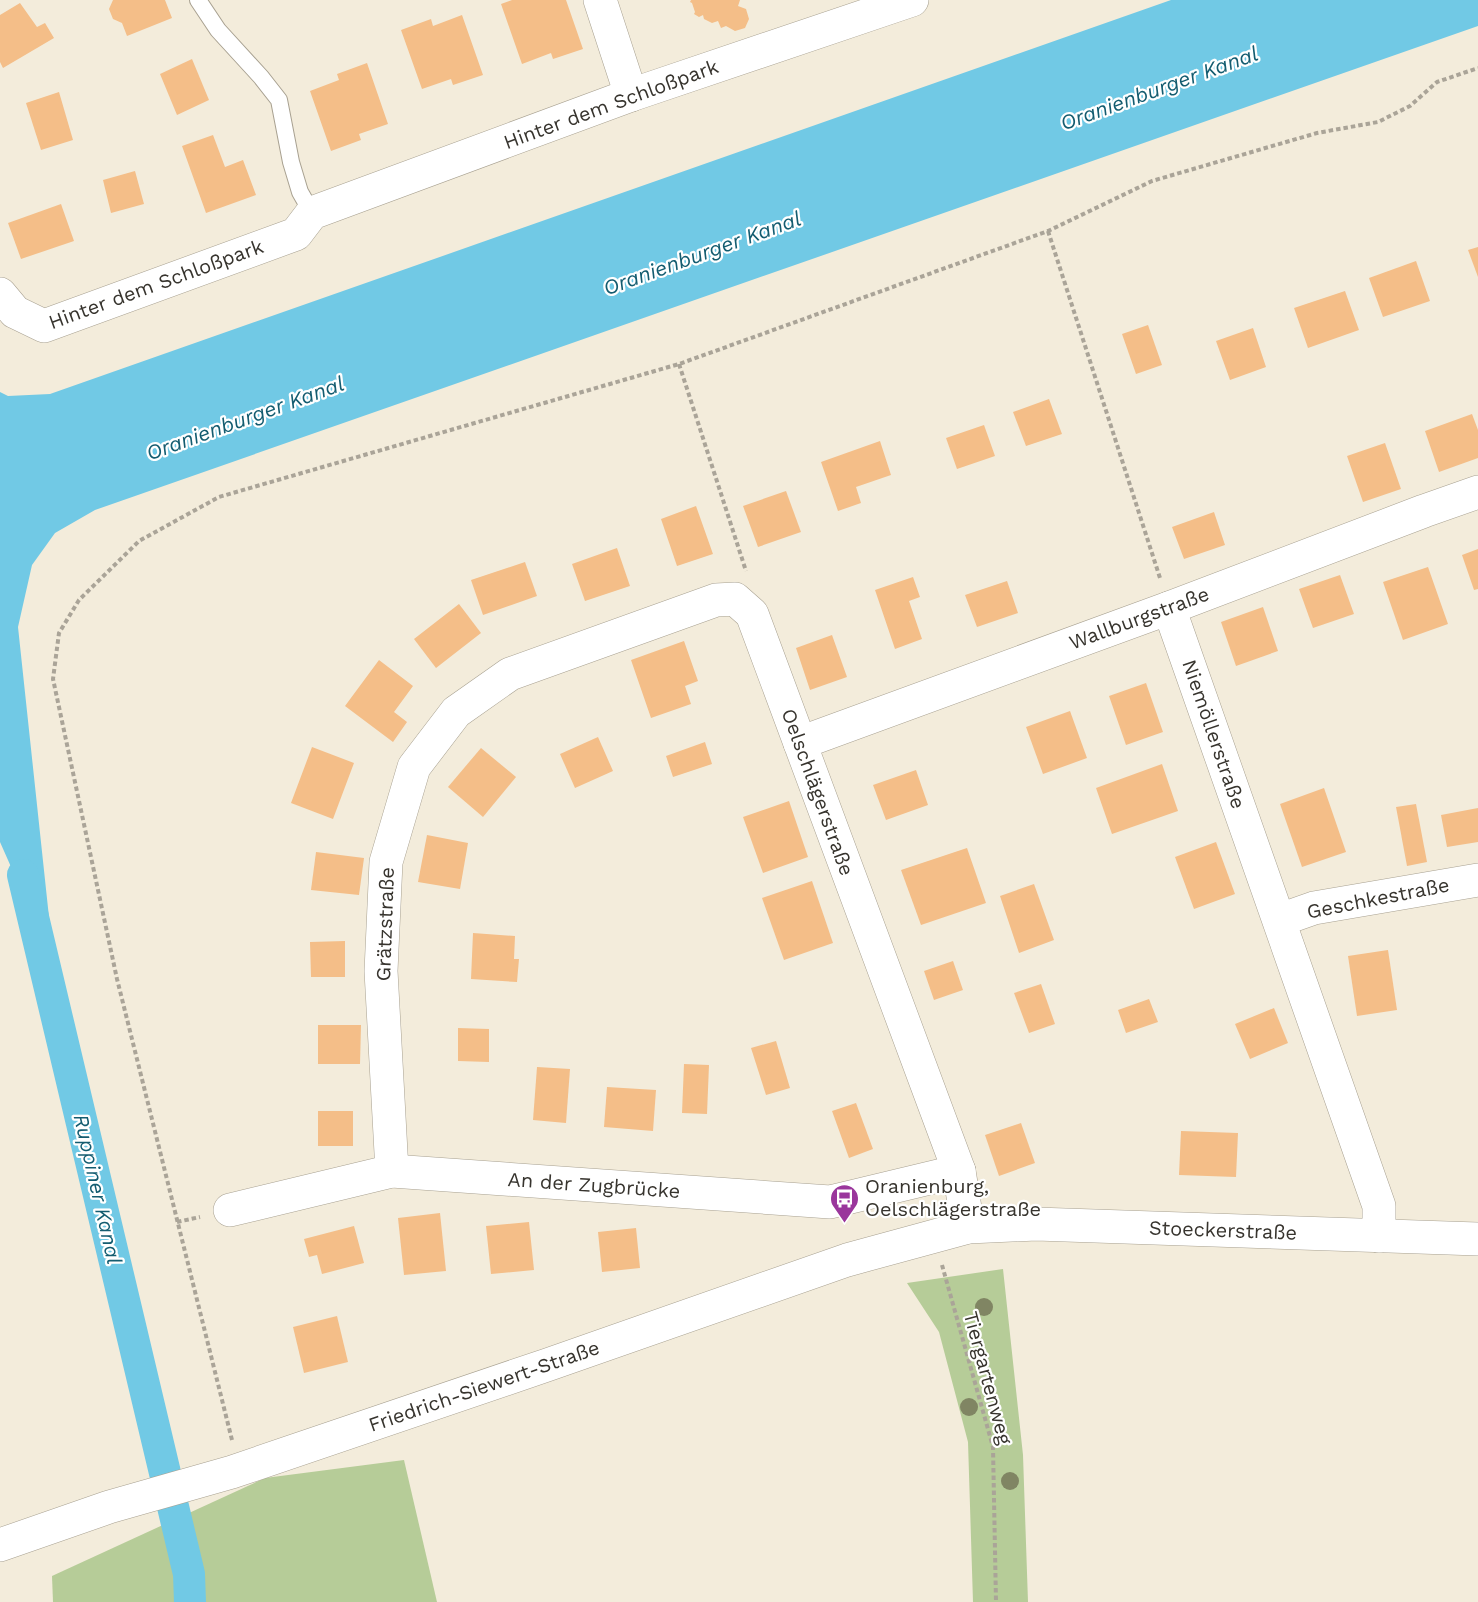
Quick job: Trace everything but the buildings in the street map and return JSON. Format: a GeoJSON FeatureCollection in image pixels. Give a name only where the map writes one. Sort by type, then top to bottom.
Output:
{"type":"FeatureCollection","features":[{"type":"Feature","properties":{"kind":"street"},"geometry":{"type":"LineString","coordinates":[[600,0],[631,95]]}},
{"type":"Feature","properties":{"kind":"street","name":"Hinter dem Schloßpark"},"geometry":{"type":"LineString","coordinates":[[0,294],[15,312],[44,326],[296,234],[312,213],[631,95],[912,0]]}},
{"type":"Feature","properties":{"kind":"street","name":"Wallburgstraße"},"geometry":{"type":"LineString","coordinates":[[800,743],[1478,492]]}},
{"type":"Feature","properties":{"kind":"street","name":"Oelschlägerstraße"},"geometry":{"type":"LineString","coordinates":[[735,599],[752,614],[959,1171],[968,1227]]}},
{"type":"Feature","properties":{"kind":"street","name":"Grätzstraße"},"geometry":{"type":"LineString","coordinates":[[392,1171],[381,971],[386,862],[414,767],[456,712],[510,674],[717,600],[735,599]]}},
{"type":"Feature","properties":{"kind":"street","name":"Niemöllerstraße"},"geometry":{"type":"LineString","coordinates":[[1169,608],[1379,1206],[1379,1236]]}},
{"type":"Feature","properties":{"kind":"street","name":"Geschkestraße"},"geometry":{"type":"LineString","coordinates":[[1280,920],[1314,908],[1478,880]]}},
{"type":"Feature","properties":{"kind":"street","name":"An der Zugbrücke"},"geometry":{"type":"LineString","coordinates":[[230,1210],[392,1171],[830,1202],[959,1171]]}},
{"type":"Feature","properties":{"kind":"street","name":"Stoeckerstraße"},"geometry":{"type":"LineString","coordinates":[[968,1227],[1035,1224],[1478,1239]]}},
{"type":"Feature","properties":{"kind":"street","name":"Friedrich-Siewert-Straße"},"geometry":{"type":"LineString","coordinates":[[0,1545],[109,1507],[232,1472],[847,1260],[968,1227]]}},
{"type":"Feature","properties":{"kind":"lane"},"geometry":{"type":"LineString","coordinates":[[198,0],[218,30],[279,100],[291,162],[300,192],[312,213]]}},
{"type":"Feature","properties":{"kind":"path"},"geometry":{"type":"LineString","coordinates":[[232,1472],[229,1457],[235,1454],[117,979],[53,679],[59,633],[79,600],[139,541],[219,497],[679,364],[1048,231],[1152,181],[1317,133],[1378,122],[1410,106],[1437,82],[1478,68]]}},
{"type":"Feature","properties":{"kind":"path"},"geometry":{"type":"LineString","coordinates":[[1048,231],[1169,608]]}},
{"type":"Feature","properties":{"kind":"path"},"geometry":{"type":"LineString","coordinates":[[679,364],[746,573],[735,599]]}},
{"type":"Feature","properties":{"kind":"path","name":"Tiergartenweg"},"geometry":{"type":"LineString","coordinates":[[934,1236],[993,1447],[996,1602]]}},
{"type":"Feature","properties":{"kind":"green space"},"geometry":{"type":"Polygon","coordinates":[[[1003,1269],[1023,1455],[1028,1602],[973,1602],[968,1442],[939,1332],[907,1283],[1003,1269]]]}},
{"type":"Feature","properties":{"kind":"green space"},"geometry":{"type":"Polygon","coordinates":[[[404,1460],[437,1602],[53,1602],[52,1576],[265,1478],[404,1460]]]}},
{"type":"Feature","properties":{"kind":"water","name":"Oranienburger Kanal"},"geometry":{"type":"Polygon","coordinates":[[[1171,0],[1478,0],[1478,26],[95,510],[55,533],[32,565],[18,627],[54,964],[0,842],[0,392],[8,396],[50,394],[1171,0]]]}},
{"type":"Feature","properties":{"kind":"waterway","name":"Ruppiner Kanal"},"geometry":{"type":"LineString","coordinates":[[23,875],[189,1574],[190,1602]]}},
{"type":"Feature","properties":{"kind":"place","name":"Oranienburg, Oelschlägerstraße"},"geometry":{"type":"Point","coordinates":[844,1224]}}]}
